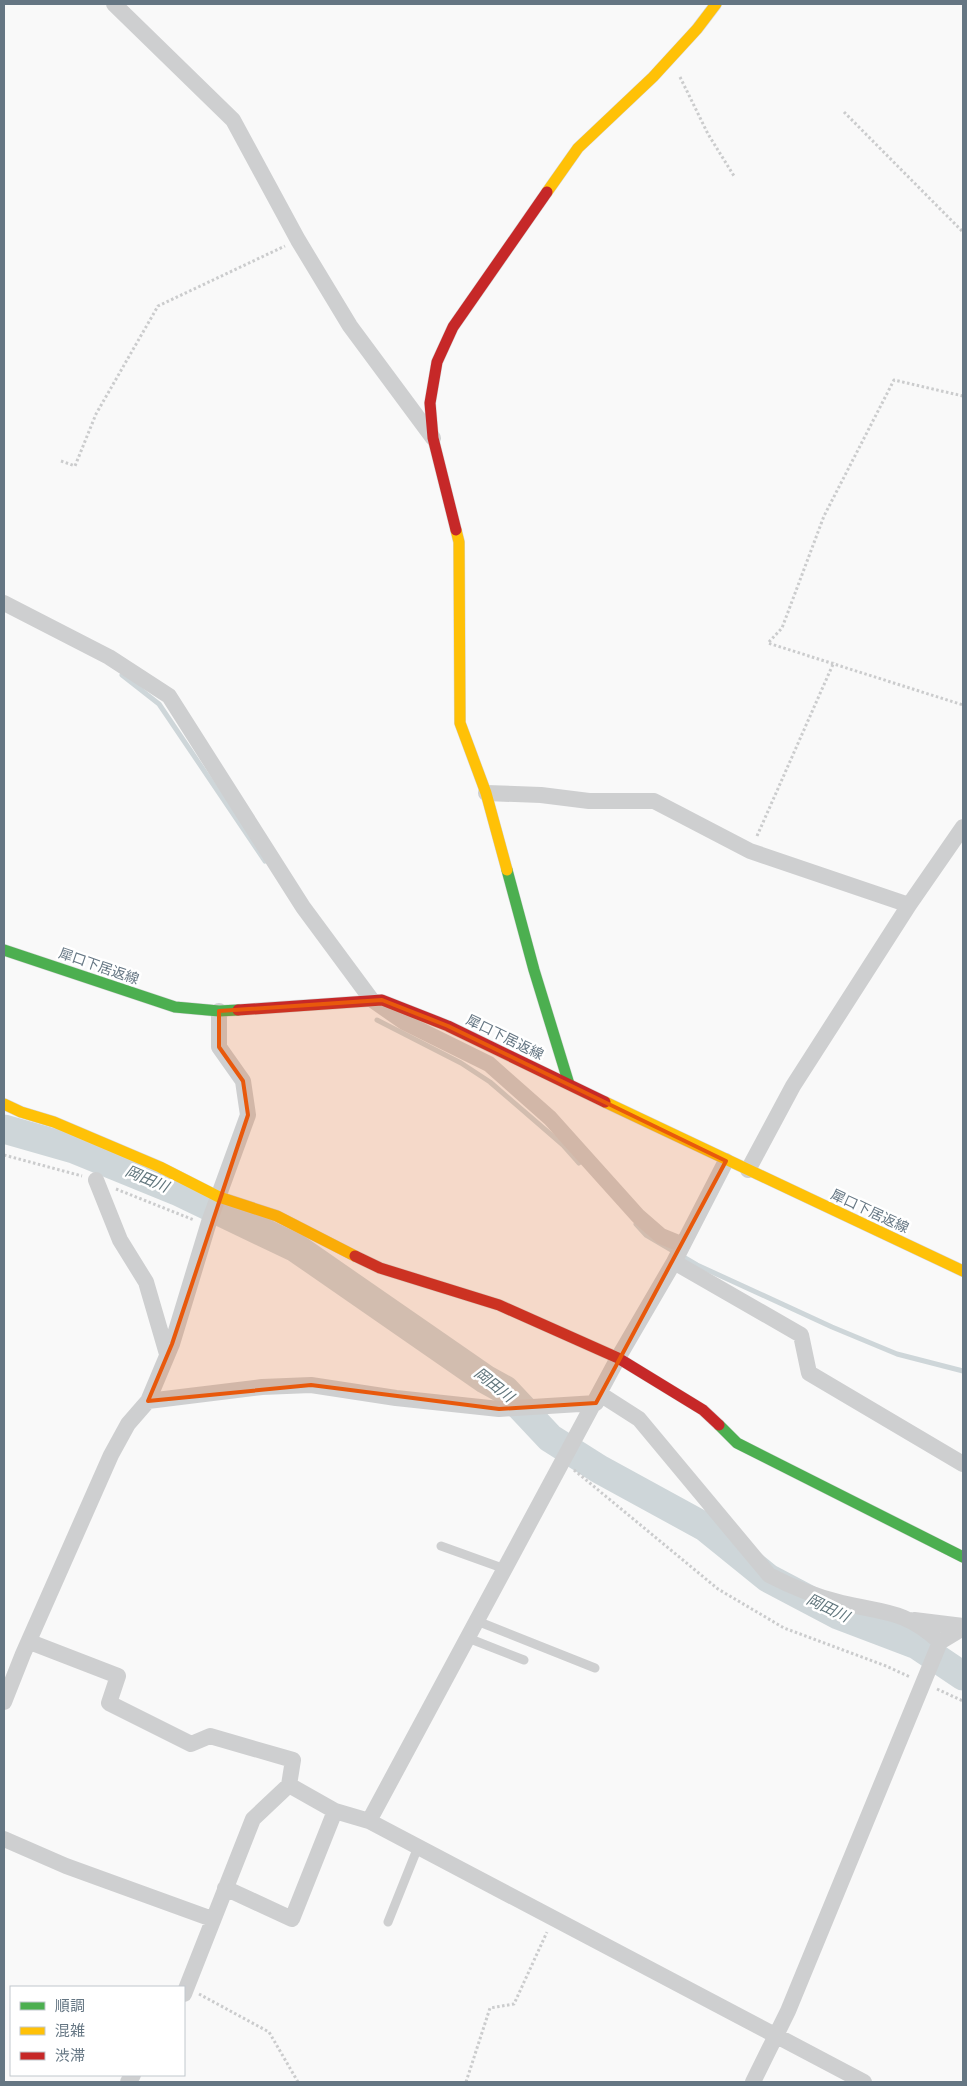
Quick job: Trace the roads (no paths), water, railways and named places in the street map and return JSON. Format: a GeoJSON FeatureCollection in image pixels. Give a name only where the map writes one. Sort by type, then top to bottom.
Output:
{"type":"FeatureCollection","features":[{"type":"Feature","properties":{"kind":"street"},"geometry":{"type":"LineString","coordinates":[[114,4],[233,120],[298,240],[350,326],[433,438]]}},
{"type":"Feature","properties":{"kind":"street"},"geometry":{"type":"LineString","coordinates":[[569,1084],[534,970],[486,793],[460,723],[459,542],[433,438],[430,403],[437,362],[454,327],[578,148],[670,58],[716,4]]}},
{"type":"Feature","properties":{"kind":"street"},"geometry":{"type":"LineString","coordinates":[[4,602],[109,658],[169,696],[303,908],[371,999],[404,1022],[489,1064],[550,1118],[638,1216],[661,1236],[683,1245]]}},
{"type":"Feature","properties":{"kind":"street"},"geometry":{"type":"LineString","coordinates":[[486,793],[541,795],[589,801],[654,801],[750,851],[909,905]]}},
{"type":"Feature","properties":{"kind":"street"},"geometry":{"type":"LineString","coordinates":[[748,1170],[793,1086],[909,905],[963,827]]}},
{"type":"Feature","properties":{"kind":"street","name":"犀口下居返線"},"geometry":{"type":"LineString","coordinates":[[4,950],[175,1007],[219,1011],[371,999],[382,1000],[448,1026],[726,1161],[963,1271]]}},
{"type":"Feature","properties":{"kind":"street"},"geometry":{"type":"LineString","coordinates":[[4,1702],[111,1455],[128,1424],[148,1401],[167,1354],[209,1222],[248,1115],[243,1081],[219,1047],[219,1011]]}},
{"type":"Feature","properties":{"kind":"street"},"geometry":{"type":"LineString","coordinates":[[4,1104],[54,1122],[160,1167],[219,1197],[277,1216],[380,1268],[499,1305],[618,1358],[703,1410],[737,1443],[963,1557]]}},
{"type":"Feature","properties":{"kind":"street"},"geometry":{"type":"LineString","coordinates":[[369,1821],[598,1399],[618,1358],[674,1262],[726,1161]]}},
{"type":"Feature","properties":{"kind":"street"},"geometry":{"type":"LineString","coordinates":[[96,1180],[120,1240],[146,1282],[167,1354]]}},
{"type":"Feature","properties":{"kind":"street"},"geometry":{"type":"LineString","coordinates":[[674,1262],[801,1335],[809,1373],[963,1464]]}},
{"type":"Feature","properties":{"kind":"street"},"geometry":{"type":"LineString","coordinates":[[148,1401],[262,1387],[310,1385],[396,1398],[499,1409],[544,1408],[598,1399],[639,1419],[770,1575],[789,1586],[841,1603],[882,1609],[909,1619],[926,1629],[940,1642]]}},
{"type":"Feature","properties":{"kind":"street"},"geometry":{"type":"LineString","coordinates":[[909,1619],[963,1627]]}},
{"type":"Feature","properties":{"kind":"street"},"geometry":{"type":"LineString","coordinates":[[753,2082],[777,2035],[926,1681],[940,1642],[963,1627]]}},
{"type":"Feature","properties":{"kind":"street"},"geometry":{"type":"LineString","coordinates":[[30,1642],[118,1676],[109,1704],[191,1744],[210,1736],[293,1760],[290,1785],[253,1819],[185,1991]]}},
{"type":"Feature","properties":{"kind":"street"},"geometry":{"type":"LineString","coordinates":[[290,1785],[335,1811],[369,1821],[418,1846],[864,2082]]}},
{"type":"Feature","properties":{"kind":"street"},"geometry":{"type":"LineString","coordinates":[[225,1888],[292,1919],[335,1811]]}},
{"type":"Feature","properties":{"kind":"street"},"geometry":{"type":"LineString","coordinates":[[4,1839],[66,1866],[212,1919]]}},
{"type":"Feature","properties":{"kind":"lane"},"geometry":{"type":"LineString","coordinates":[[441,1546],[505,1569]]}},
{"type":"Feature","properties":{"kind":"lane"},"geometry":{"type":"LineString","coordinates":[[477,1621],[595,1668]]}},
{"type":"Feature","properties":{"kind":"lane"},"geometry":{"type":"LineString","coordinates":[[468,1638],[524,1660]]}},
{"type":"Feature","properties":{"kind":"lane"},"geometry":{"type":"LineString","coordinates":[[388,1922],[418,1846]]}},
{"type":"Feature","properties":{"kind":"waterway"},"geometry":{"type":"LineString","coordinates":[[122,675],[159,704],[265,861]]}},
{"type":"Feature","properties":{"kind":"waterway"},"geometry":{"type":"LineString","coordinates":[[377,1020],[461,1063],[490,1082],[563,1145],[579,1163]]}},
{"type":"Feature","properties":{"kind":"waterway","name":"岡田川"},"geometry":{"type":"LineString","coordinates":[[4,1129],[74,1149],[177,1191],[296,1248],[485,1379],[505,1390],[550,1438],[599,1469],[705,1527],[768,1578],[838,1615],[917,1645],[963,1676]]}},
{"type":"Feature","properties":{"kind":"waterway"},"geometry":{"type":"LineString","coordinates":[[636,1224],[646,1235],[697,1265],[832,1327],[897,1354],[963,1371]]}}]}
